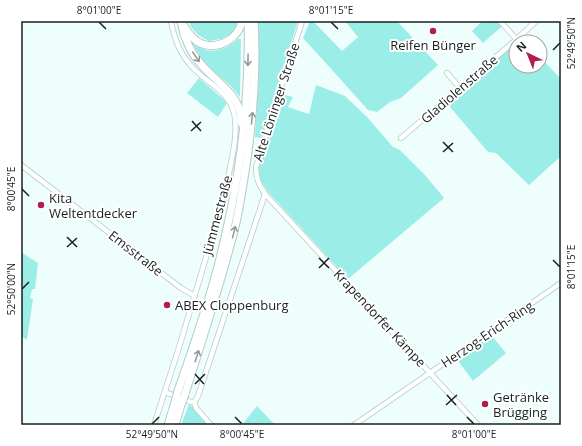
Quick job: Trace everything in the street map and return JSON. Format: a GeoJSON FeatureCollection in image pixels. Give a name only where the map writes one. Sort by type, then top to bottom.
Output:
{"type":"FeatureCollection","features":[{"type":"Feature","properties":{"kind":"highway"},"geometry":{"type":"LineString","coordinates":[[182,21],[194,39],[202,44],[211,46],[224,43],[234,37],[242,21]]}},
{"type":"Feature","properties":{"kind":"highway"},"geometry":{"type":"LineString","coordinates":[[182,21],[185,39],[191,50],[199,62],[234,97],[240,109],[240,139],[235,173],[237,178]]}},
{"type":"Feature","properties":{"kind":"highway"},"geometry":{"type":"LineString","coordinates":[[182,392],[217,271],[237,178],[243,139],[248,64],[253,21]]}},
{"type":"Feature","properties":{"kind":"highway"},"geometry":{"type":"LineString","coordinates":[[168,425],[178,404],[226,261],[236,221],[242,192],[253,106],[255,62],[253,21]]}},
{"type":"Feature","properties":{"kind":"highway"},"geometry":{"type":"LineString","coordinates":[[175,425],[178,404]]}},
{"type":"Feature","properties":{"kind":"street","name":"Jümmestraße"},"geometry":{"type":"LineString","coordinates":[[154,425],[218,220],[230,169],[235,138],[235,118],[233,108],[226,97],[194,69],[183,54],[176,41],[171,21]]}},
{"type":"Feature","properties":{"kind":"street","name":"Alte Löninger Straße"},"geometry":{"type":"LineString","coordinates":[[265,194],[258,181],[256,167],[302,21]]}},
{"type":"Feature","properties":{"kind":"street"},"geometry":{"type":"LineString","coordinates":[[500,21],[512,34]]}},
{"type":"Feature","properties":{"kind":"street","name":"Gladiolenstraße"},"geometry":{"type":"LineString","coordinates":[[524,34],[536,21]]}},
{"type":"Feature","properties":{"kind":"street","name":"Gladiolenstraße"},"geometry":{"type":"LineString","coordinates":[[401,138],[508,49]]}},
{"type":"Feature","properties":{"kind":"street"},"geometry":{"type":"LineString","coordinates":[[447,73],[460,88]]}},
{"type":"Feature","properties":{"kind":"street","name":"Emsstraße"},"geometry":{"type":"LineString","coordinates":[[21,165],[195,296]]}},
{"type":"Feature","properties":{"kind":"street","name":"Krapendorfer Kämpe"},"geometry":{"type":"LineString","coordinates":[[265,194],[478,425]]}},
{"type":"Feature","properties":{"kind":"street"},"geometry":{"type":"LineString","coordinates":[[194,402],[198,396],[265,194]]}},
{"type":"Feature","properties":{"kind":"street","name":"Herzog-Erich-Ring"},"geometry":{"type":"LineString","coordinates":[[354,425],[561,283]]}},
{"type":"Feature","properties":{"kind":"street"},"geometry":{"type":"LineString","coordinates":[[165,392],[194,402]]}},
{"type":"Feature","properties":{"kind":"street"},"geometry":{"type":"LineString","coordinates":[[194,402],[196,408],[211,425]]}},
{"type":"Feature","properties":{"kind":"shaded area"},"geometry":{"type":"Polygon","coordinates":[[[189,21],[238,21],[232,33],[221,39],[209,41],[198,35],[191,27],[189,21]]]}},
{"type":"Feature","properties":{"kind":"shaded area"},"geometry":{"type":"Polygon","coordinates":[[[258,21],[298,21],[261,138],[255,137],[258,21]]]}},
{"type":"Feature","properties":{"kind":"shaded area"},"geometry":{"type":"Polygon","coordinates":[[[310,21],[313,21],[342,51],[358,37],[345,21],[397,21],[438,65],[401,98],[390,102],[377,112],[368,110],[303,38],[310,21]]]}},
{"type":"Feature","properties":{"kind":"shaded area"},"geometry":{"type":"Polygon","coordinates":[[[482,21],[508,21],[483,43],[472,31],[482,21]]]}},
{"type":"Feature","properties":{"kind":"shaded area"},"geometry":{"type":"Polygon","coordinates":[[[238,39],[241,39],[240,97],[231,86],[206,65],[193,44],[201,49],[212,51],[226,47],[238,39]]]}},
{"type":"Feature","properties":{"kind":"shaded area"},"geometry":{"type":"Polygon","coordinates":[[[508,49],[508,74],[548,74],[548,65],[561,79],[561,156],[529,185],[496,153],[488,152],[446,102],[508,49]]]}},
{"type":"Feature","properties":{"kind":"shaded area"},"geometry":{"type":"Polygon","coordinates":[[[199,78],[227,103],[218,117],[187,93],[199,78]]]}},
{"type":"Feature","properties":{"kind":"shaded area"},"geometry":{"type":"Polygon","coordinates":[[[316,85],[345,96],[367,117],[393,147],[400,150],[425,175],[444,198],[348,279],[268,192],[259,178],[258,170],[282,94],[293,97],[288,107],[309,114],[316,85]]]}},
{"type":"Feature","properties":{"kind":"shaded area"},"geometry":{"type":"Polygon","coordinates":[[[21,252],[38,263],[35,289],[32,289],[30,298],[33,299],[27,340],[21,336],[21,252]]]}},
{"type":"Feature","properties":{"kind":"shaded area"},"geometry":{"type":"Polygon","coordinates":[[[491,335],[506,353],[473,381],[456,358],[491,335]]]}},
{"type":"Feature","properties":{"kind":"shaded area"},"geometry":{"type":"Polygon","coordinates":[[[189,404],[194,408],[208,425],[181,425],[189,404]]]}},
{"type":"Feature","properties":{"kind":"shaded area"},"geometry":{"type":"Polygon","coordinates":[[[257,406],[275,425],[242,425],[257,406]]]}},
{"type":"Feature","properties":{"kind":"place","name":"Reifen Bünger"},"geometry":{"type":"Point","coordinates":[433,31]}},
{"type":"Feature","properties":{"kind":"place","name":"Kita Weltentdecker"},"geometry":{"type":"Point","coordinates":[41,205]}},
{"type":"Feature","properties":{"kind":"place","name":"ABEX Cloppenburg"},"geometry":{"type":"Point","coordinates":[167,305]}},
{"type":"Feature","properties":{"kind":"place","name":"Getränke Brügging"},"geometry":{"type":"Point","coordinates":[485,404]}}]}
